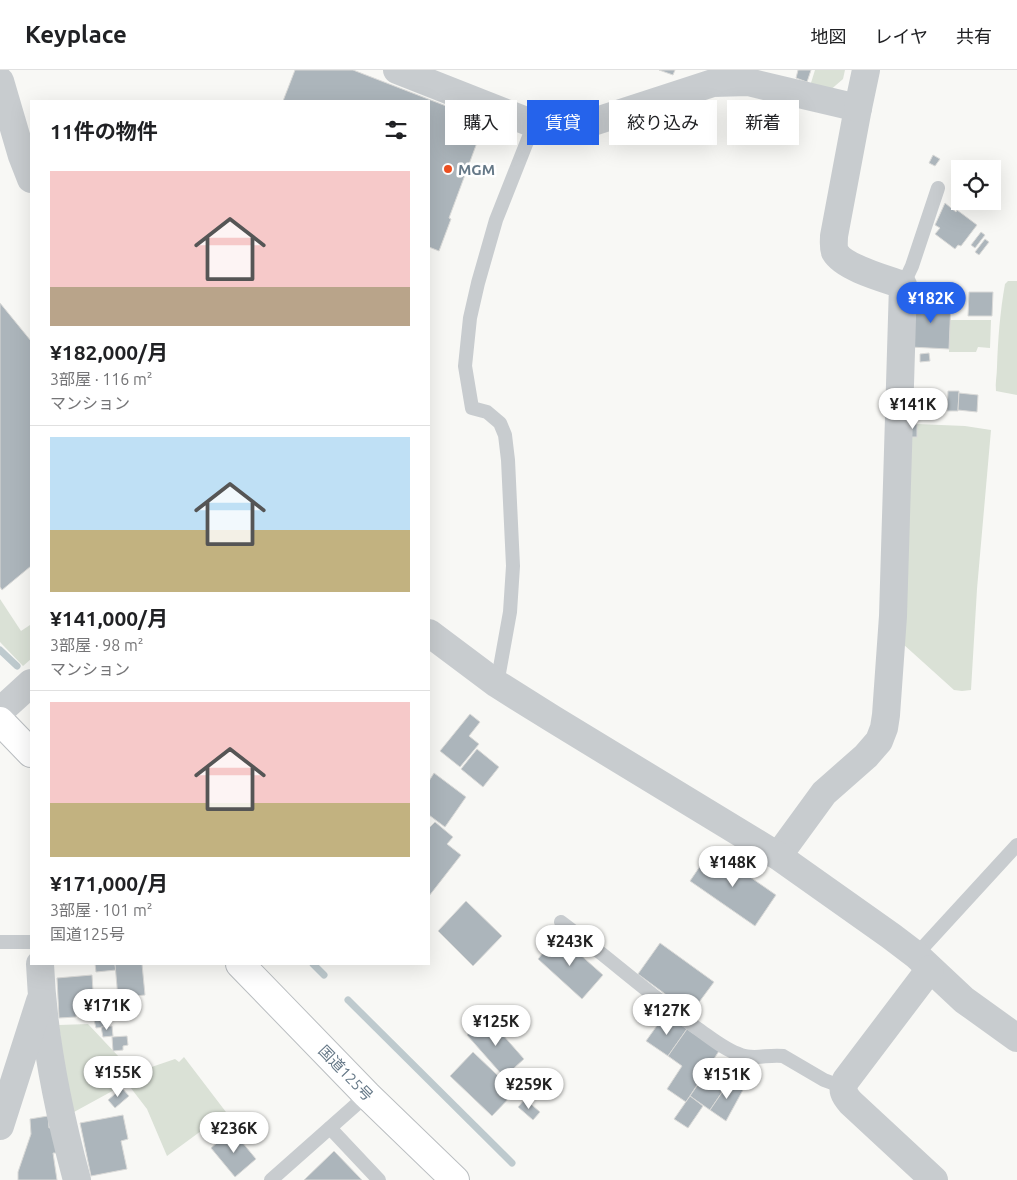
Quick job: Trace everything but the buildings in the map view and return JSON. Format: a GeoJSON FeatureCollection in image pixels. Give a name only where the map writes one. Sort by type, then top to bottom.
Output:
{"type":"FeatureCollection","features":[{"type":"Feature","properties":{"kind":"highway"},"geometry":{"type":"LineString","coordinates":[[0,721],[30,753]]}},
{"type":"Feature","properties":{"kind":"highway","name":"国道125号"},"geometry":{"type":"LineString","coordinates":[[241,965],[367,1095],[454,1180]]}},
{"type":"Feature","properties":{"kind":"street"},"geometry":{"type":"LineString","coordinates":[[396,70],[527,121]]}},
{"type":"Feature","properties":{"kind":"street"},"geometry":{"type":"LineString","coordinates":[[778,856],[824,793],[866,756],[879,741],[884,728],[893,616],[902,285],[849,264],[840,258],[834,250],[834,236],[866,70]]}},
{"type":"Feature","properties":{"kind":"street"},"geometry":{"type":"LineString","coordinates":[[0,81],[22,156],[30,176]]}},
{"type":"Feature","properties":{"kind":"street"},"geometry":{"type":"LineString","coordinates":[[599,120],[713,83],[748,82],[858,108]]}},
{"type":"Feature","properties":{"kind":"street"},"geometry":{"type":"LineString","coordinates":[[430,634],[497,684],[778,856],[891,936],[923,962],[964,1000],[1017,1038]]}},
{"type":"Feature","properties":{"kind":"street"},"geometry":{"type":"LineString","coordinates":[[0,711],[30,684]]}},
{"type":"Feature","properties":{"kind":"street"},"geometry":{"type":"LineString","coordinates":[[923,962],[842,1087],[845,1096],[851,1104],[934,1180]]}},
{"type":"Feature","properties":{"kind":"street"},"geometry":{"type":"LineString","coordinates":[[40,965],[41,998],[57,1099],[77,1180]]}},
{"type":"Feature","properties":{"kind":"street"},"geometry":{"type":"LineString","coordinates":[[0,1126],[41,998]]}},
{"type":"Feature","properties":{"kind":"lane"},"geometry":{"type":"LineString","coordinates":[[497,684],[510,612],[513,566],[508,460],[505,435],[500,423],[488,412],[472,408],[465,366],[470,318],[480,274],[496,220],[527,142]]}},
{"type":"Feature","properties":{"kind":"lane"},"geometry":{"type":"LineString","coordinates":[[902,285],[912,266],[938,188]]}},
{"type":"Feature","properties":{"kind":"lane"},"geometry":{"type":"LineString","coordinates":[[923,962],[1017,845]]}},
{"type":"Feature","properties":{"kind":"lane"},"geometry":{"type":"LineString","coordinates":[[561,922],[683,1018],[725,1047],[750,1057],[782,1056],[824,1080],[842,1087]]}},
{"type":"Feature","properties":{"kind":"lane"},"geometry":{"type":"LineString","coordinates":[[0,942],[30,942]]}},
{"type":"Feature","properties":{"kind":"lane"},"geometry":{"type":"LineString","coordinates":[[271,1180],[367,1095]]}},
{"type":"Feature","properties":{"kind":"lane"},"geometry":{"type":"LineString","coordinates":[[330,1128],[379,1180]]}},
{"type":"Feature","properties":{"kind":"shaded area"},"geometry":{"type":"Polygon","coordinates":[[[815,70],[845,70],[843,79],[828,92],[810,86],[815,70]]]}},
{"type":"Feature","properties":{"kind":"shaded area"},"geometry":{"type":"Polygon","coordinates":[[[1008,281],[1017,281],[1017,395],[996,391],[1001,315],[1005,284],[1008,281]]]}},
{"type":"Feature","properties":{"kind":"shaded area"},"geometry":{"type":"Polygon","coordinates":[[[950,320],[991,320],[990,348],[978,347],[976,352],[949,352],[950,320]]]}},
{"type":"Feature","properties":{"kind":"shaded area"},"geometry":{"type":"Polygon","coordinates":[[[917,424],[965,426],[991,430],[977,589],[971,690],[954,690],[903,644],[907,436],[917,436],[917,424]]]}},
{"type":"Feature","properties":{"kind":"shaded area"},"geometry":{"type":"Polygon","coordinates":[[[0,599],[21,631],[30,625],[30,660],[23,666],[0,642],[0,599]]]}},
{"type":"Feature","properties":{"kind":"shaded area"},"geometry":{"type":"Polygon","coordinates":[[[88,1024],[134,1073],[175,1059],[179,1062],[184,1057],[229,1116],[216,1120],[167,1156],[147,1109],[127,1083],[74,1112],[66,1081],[59,1025],[88,1024]]]}},
{"type":"Feature","properties":{"kind":"waterway"},"geometry":{"type":"LineString","coordinates":[[0,650],[17,666]]}},
{"type":"Feature","properties":{"kind":"waterway"},"geometry":{"type":"LineString","coordinates":[[314,965],[324,975]]}},
{"type":"Feature","properties":{"kind":"waterway"},"geometry":{"type":"LineString","coordinates":[[348,1000],[512,1163]]}},
{"type":"Feature","properties":{"kind":"place","name":"MGM"},"geometry":{"type":"Point","coordinates":[448,169]}}]}
